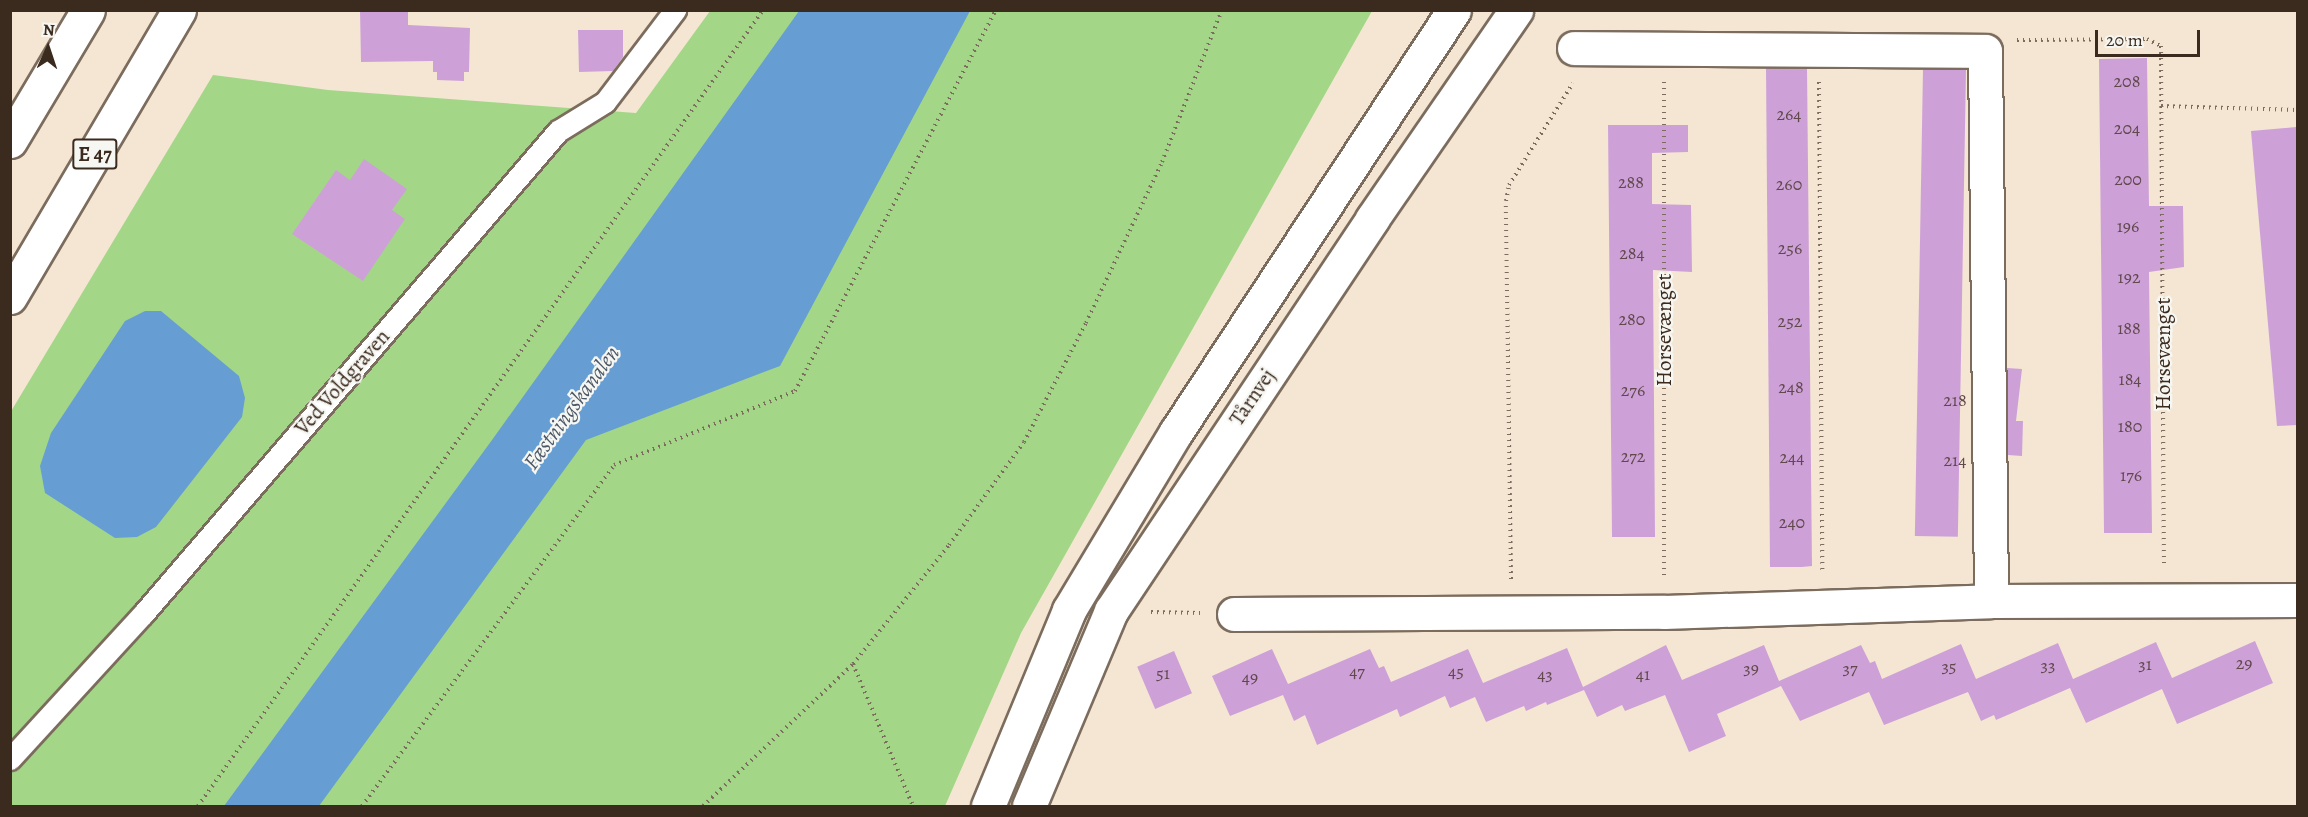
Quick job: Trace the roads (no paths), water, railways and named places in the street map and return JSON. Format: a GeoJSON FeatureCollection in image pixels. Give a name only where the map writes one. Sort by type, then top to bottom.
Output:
{"type":"FeatureCollection","features":[{"type":"Feature","properties":{"kind":"main road"},"geometry":{"type":"LineString","coordinates":[[10,141],[88,10]]}},
{"type":"Feature","properties":{"kind":"main road","name":"E 47"},"geometry":{"type":"LineString","coordinates":[[10,297],[179,10]]}},
{"type":"Feature","properties":{"kind":"main road","name":"Tårnvej"},"geometry":{"type":"LineString","coordinates":[[988,807],[1069,610],[1176,432],[1454,10]]}},
{"type":"Feature","properties":{"kind":"main road","name":"Tårnvej"},"geometry":{"type":"LineString","coordinates":[[1029,807],[1111,611],[1372,219],[1516,10]]}},
{"type":"Feature","properties":{"kind":"main road"},"geometry":{"type":"LineString","coordinates":[[1584,48],[1985,51],[1991,601]]}},
{"type":"Feature","properties":{"kind":"main road"},"geometry":{"type":"LineString","coordinates":[[1234,614],[1664,612],[1991,601],[2298,600]]}},
{"type":"Feature","properties":{"kind":"lane","name":"Ved Voldgraven"},"geometry":{"type":"LineString","coordinates":[[10,759],[142,614],[558,131],[605,102],[675,10]]}},
{"type":"Feature","properties":{"kind":"water","name":"Fæstningskanalen"},"geometry":{"type":"Polygon","coordinates":[[[799,11],[970,11],[780,366],[586,440],[319,806],[224,806],[492,440],[799,11]]]}},
{"type":"Feature","properties":{"kind":"water"},"geometry":{"type":"Polygon","coordinates":[[[145,311],[161,311],[239,376],[245,398],[242,417],[156,527],[137,537],[115,538],[45,493],[40,466],[51,433],[125,321],[145,311]]]}}]}
